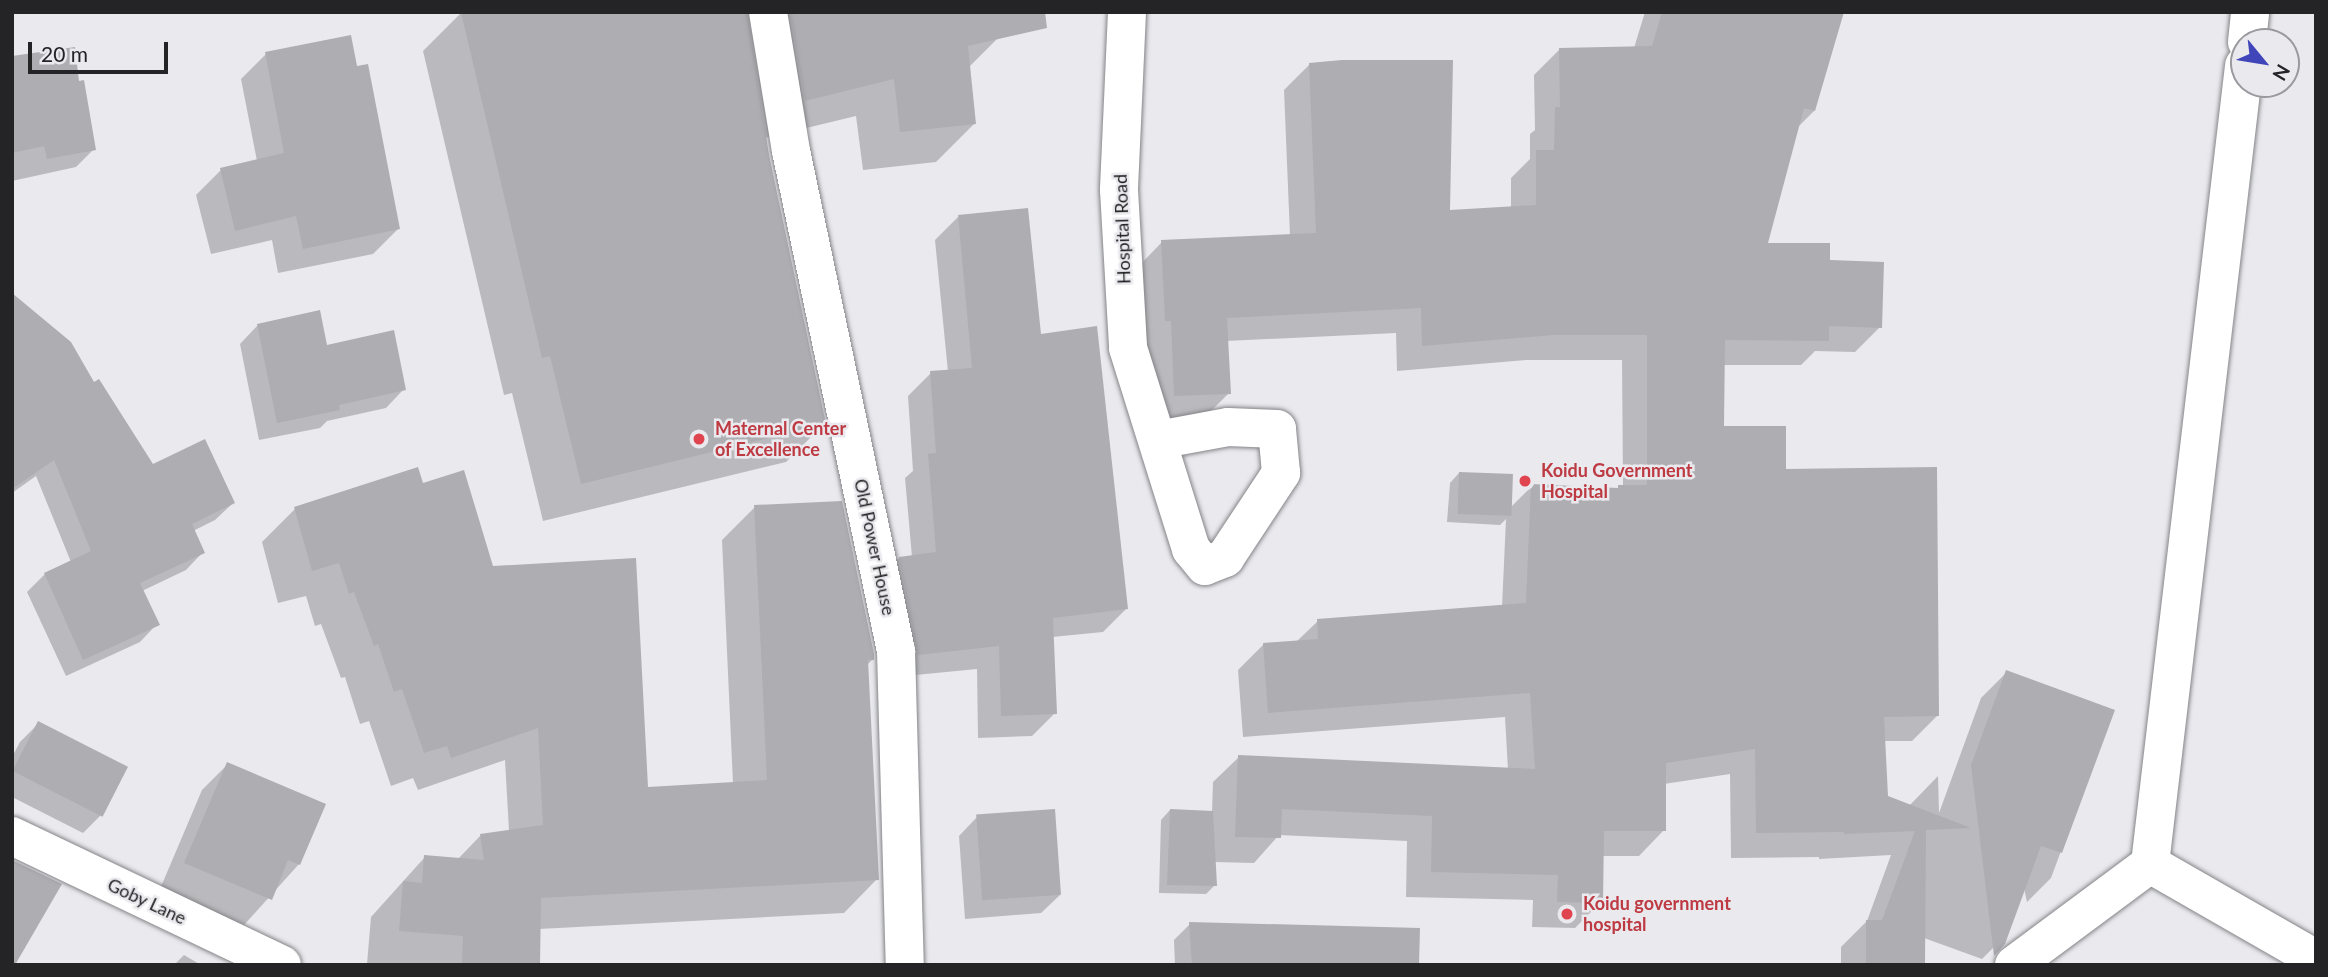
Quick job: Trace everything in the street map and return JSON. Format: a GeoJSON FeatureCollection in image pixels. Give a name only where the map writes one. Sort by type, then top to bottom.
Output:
{"type":"FeatureCollection","features":[{"type":"Feature","properties":{"kind":"street","name":"Old Power House"},"geometry":{"type":"LineString","coordinates":[[768,12],[791,151],[897,651],[905,965]]}},
{"type":"Feature","properties":{"kind":"street","name":"Hospital Road"},"geometry":{"type":"LineString","coordinates":[[1127,12],[1119,190],[1128,348],[1158,440]]}},
{"type":"Feature","properties":{"kind":"street"},"geometry":{"type":"LineString","coordinates":[[2014,965],[2150,864],[2240,98]]}},
{"type":"Feature","properties":{"kind":"street","name":"Goby Lane"},"geometry":{"type":"LineString","coordinates":[[12,836],[282,965]]}},
{"type":"Feature","properties":{"kind":"street"},"geometry":{"type":"LineString","coordinates":[[2150,864],[2316,959]]}},
{"type":"Feature","properties":{"kind":"building"},"geometry":{"type":"Polygon","coordinates":[[[461,12],[747,12],[769,155],[826,424],[581,484],[550,356],[542,358],[461,12]]]}},
{"type":"Feature","properties":{"kind":"building"},"geometry":{"type":"Polygon","coordinates":[[[790,12],[1045,12],[1047,28],[968,46],[976,124],[900,132],[894,79],[805,101],[790,12]]]}},
{"type":"Feature","properties":{"kind":"building"},"geometry":{"type":"Polygon","coordinates":[[[1662,12],[1844,12],[1815,111],[1804,108],[1768,243],[1830,243],[1830,260],[1884,262],[1882,328],[1829,326],[1829,341],[1725,340],[1724,426],[1786,426],[1786,469],[1937,467],[1939,716],[1884,717],[1888,796],[1971,828],[1926,830],[1925,965],[1866,965],[1866,920],[1882,920],[1915,831],[1844,834],[1756,833],[1755,749],[1666,763],[1666,831],[1604,831],[1603,903],[1557,902],[1558,875],[1431,872],[1432,816],[1282,809],[1281,838],[1235,837],[1238,755],[1535,769],[1530,693],[1268,713],[1263,643],[1318,639],[1317,619],[1526,603],[1531,484],[1618,488],[1618,485],[1647,485],[1647,335],[1553,335],[1422,346],[1421,308],[1227,318],[1231,394],[1174,396],[1171,321],[1165,321],[1161,240],[1316,233],[1309,63],[1342,60],[1453,60],[1450,210],[1536,205],[1536,150],[1554,150],[1555,107],[1560,107],[1559,48],[1652,46],[1662,12]]]}},
{"type":"Feature","properties":{"kind":"building"},"geometry":{"type":"Polygon","coordinates":[[[351,35],[357,66],[368,64],[400,229],[303,249],[296,216],[235,231],[220,168],[284,153],[265,52],[351,35]]]}},
{"type":"Feature","properties":{"kind":"building"},"geometry":{"type":"Polygon","coordinates":[[[75,47],[79,81],[84,80],[96,150],[47,159],[44,146],[12,153],[12,56],[75,47]]]}},
{"type":"Feature","properties":{"kind":"building"},"geometry":{"type":"Polygon","coordinates":[[[1028,208],[1041,334],[1097,326],[1128,609],[1053,618],[1057,714],[1001,716],[999,646],[918,655],[899,557],[936,552],[928,454],[936,453],[930,371],[972,368],[958,215],[1028,208]]]}},
{"type":"Feature","properties":{"kind":"building"},"geometry":{"type":"Polygon","coordinates":[[[12,293],[71,342],[94,382],[99,379],[153,464],[205,439],[235,503],[192,524],[205,553],[140,583],[160,625],[83,660],[44,573],[91,551],[54,460],[12,489],[12,293]]]}},
{"type":"Feature","properties":{"kind":"building"},"geometry":{"type":"Polygon","coordinates":[[[320,310],[327,345],[394,330],[406,390],[339,405],[340,410],[277,423],[257,324],[320,310]]]}},
{"type":"Feature","properties":{"kind":"building"},"geometry":{"type":"Polygon","coordinates":[[[418,467],[423,483],[464,470],[493,566],[636,558],[648,787],[767,780],[754,505],[842,501],[874,654],[874,660],[868,660],[879,880],[541,898],[540,965],[462,963],[463,936],[399,931],[403,881],[422,883],[424,855],[484,860],[480,834],[543,825],[538,728],[451,758],[447,746],[424,753],[402,689],[394,692],[378,644],[374,646],[354,592],[349,594],[339,563],[312,571],[294,507],[418,467]]]}},
{"type":"Feature","properties":{"kind":"building"},"geometry":{"type":"Polygon","coordinates":[[[1459,472],[1513,474],[1512,516],[1458,514],[1459,472]]]}},
{"type":"Feature","properties":{"kind":"building"},"geometry":{"type":"Polygon","coordinates":[[[2006,670],[2115,710],[2062,853],[2041,846],[2005,944],[1994,956],[1971,765],[2006,670]]]}},
{"type":"Feature","properties":{"kind":"building"},"geometry":{"type":"Polygon","coordinates":[[[38,721],[128,767],[103,817],[13,771],[38,721]]]}},
{"type":"Feature","properties":{"kind":"building"},"geometry":{"type":"Polygon","coordinates":[[[227,762],[326,804],[300,865],[288,860],[272,900],[184,863],[227,762]]]}},
{"type":"Feature","properties":{"kind":"building"},"geometry":{"type":"Polygon","coordinates":[[[1055,809],[1061,895],[982,900],[976,815],[1055,809]]]}},
{"type":"Feature","properties":{"kind":"building"},"geometry":{"type":"Polygon","coordinates":[[[1170,809],[1213,811],[1217,886],[1167,885],[1170,809]]]}},
{"type":"Feature","properties":{"kind":"building"},"geometry":{"type":"Polygon","coordinates":[[[12,860],[62,884],[15,965],[12,965],[12,860]]]}},
{"type":"Feature","properties":{"kind":"building"},"geometry":{"type":"Polygon","coordinates":[[[1189,922],[1420,928],[1419,965],[1192,965],[1189,922]]]}},
{"type":"Feature","properties":{"kind":"place","name":"Maternal Center of Excellence"},"geometry":{"type":"Point","coordinates":[699,439]}},
{"type":"Feature","properties":{"kind":"place","name":"Koidu Government Hospital"},"geometry":{"type":"Point","coordinates":[1525,481]}},
{"type":"Feature","properties":{"kind":"place","name":"Koidu government hospital"},"geometry":{"type":"Point","coordinates":[1567,914]}}]}
